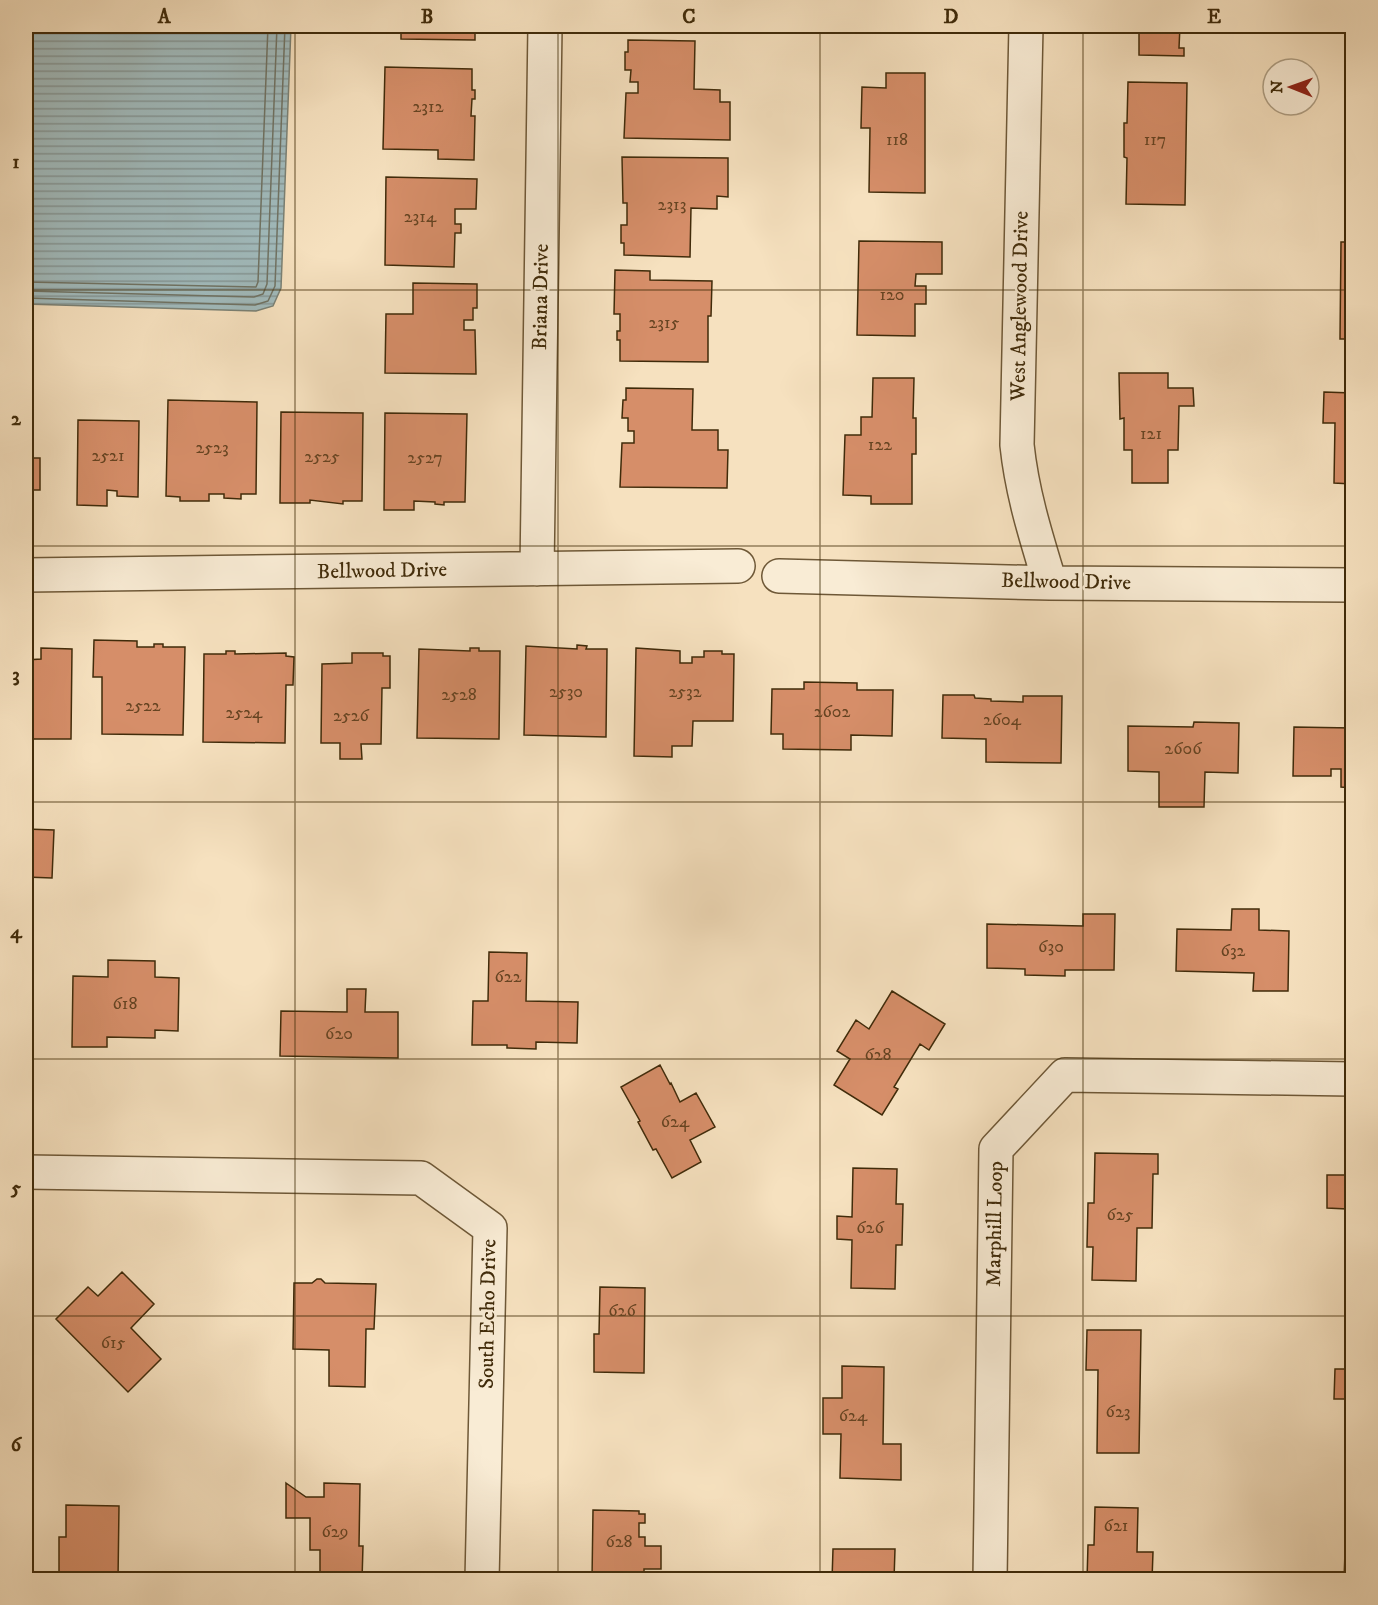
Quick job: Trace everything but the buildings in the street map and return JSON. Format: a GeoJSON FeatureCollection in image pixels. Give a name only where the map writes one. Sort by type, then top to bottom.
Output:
{"type":"FeatureCollection","features":[{"type":"Feature","properties":{"kind":"street","name":"Briana Drive"},"geometry":{"type":"LineString","coordinates":[[537,569],[545,26]]}},
{"type":"Feature","properties":{"kind":"street","name":"West Anglewood Drive"},"geometry":{"type":"LineString","coordinates":[[1026,26],[1017,445],[1026,504],[1050,583]]}},
{"type":"Feature","properties":{"kind":"street","name":"Bellwood Drive"},"geometry":{"type":"LineString","coordinates":[[26,575],[738,566]]}},
{"type":"Feature","properties":{"kind":"street","name":"Bellwood Drive"},"geometry":{"type":"LineString","coordinates":[[779,576],[1050,583],[1353,585]]}},
{"type":"Feature","properties":{"kind":"street","name":"Marphill Loop"},"geometry":{"type":"LineString","coordinates":[[990,1580],[996,1149],[1065,1075],[1353,1079]]}},
{"type":"Feature","properties":{"kind":"street","name":"South Echo Drive"},"geometry":{"type":"LineString","coordinates":[[26,1172],[421,1178],[490,1228],[482,1580]]}},
{"type":"Feature","properties":{"kind":"water"},"geometry":{"type":"Polygon","coordinates":[[[26,26],[291,26],[281,288],[273,306],[256,311],[26,304],[26,26]]]}}]}
